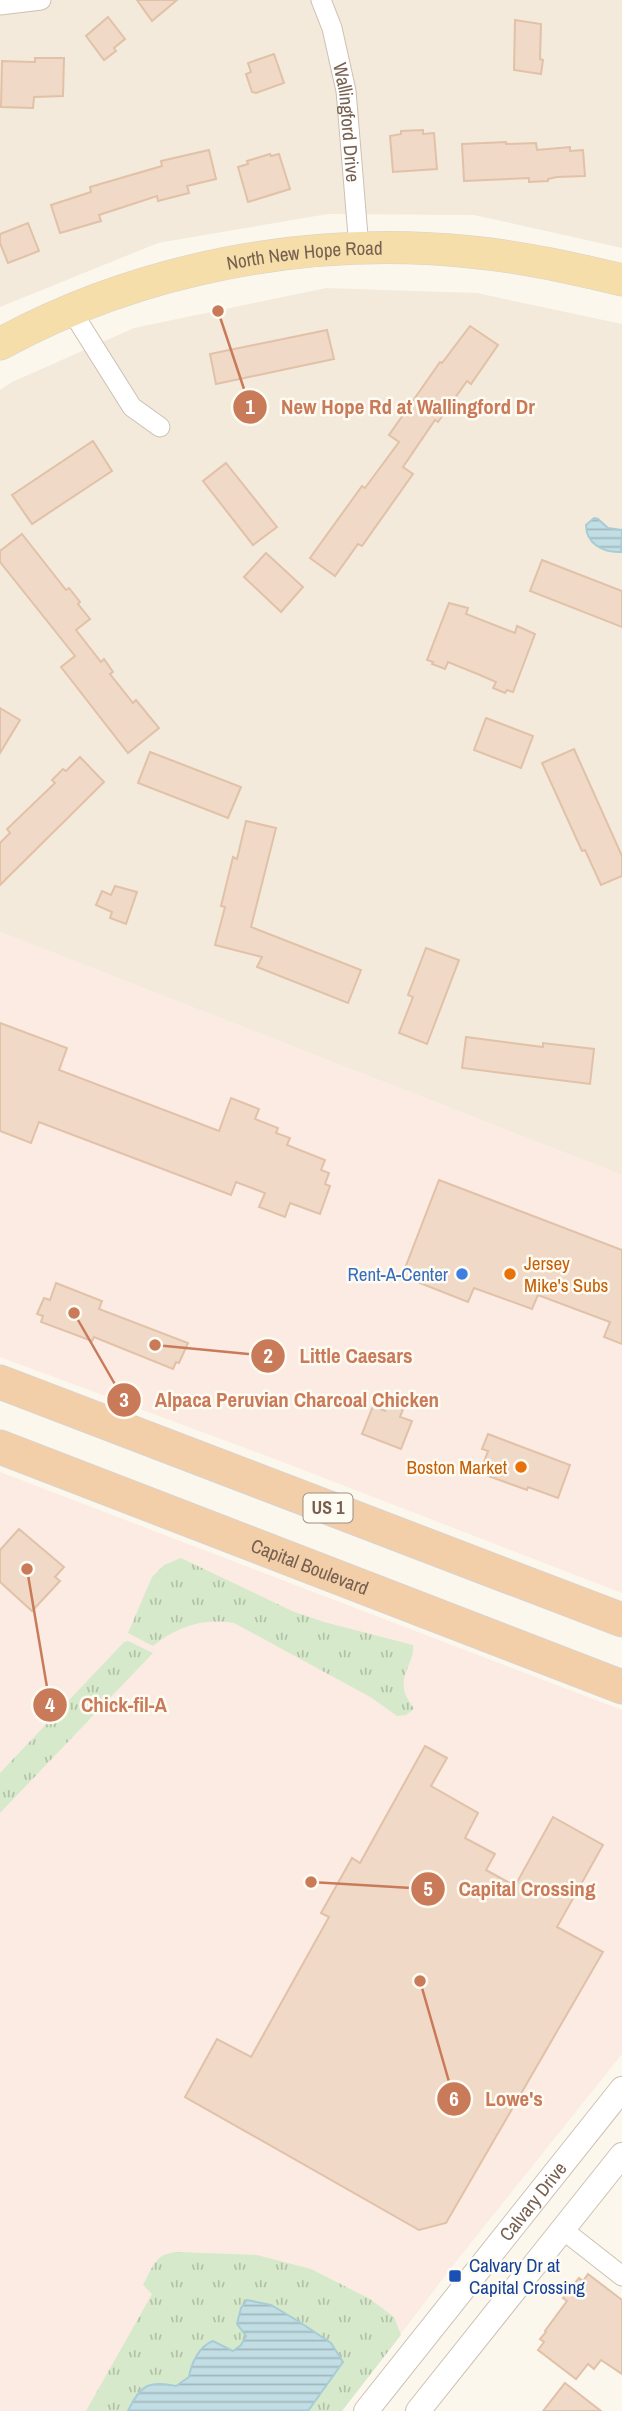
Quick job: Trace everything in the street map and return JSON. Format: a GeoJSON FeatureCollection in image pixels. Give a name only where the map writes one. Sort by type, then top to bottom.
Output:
{"type":"FeatureCollection","features":[{"type":"Feature","properties":{"kind":"highway","name":"US 1"},"geometry":{"type":"LineString","coordinates":[[0,1382],[622,1620]]}},
{"type":"Feature","properties":{"kind":"highway","name":"Capital Boulevard"},"geometry":{"type":"LineString","coordinates":[[0,1447],[622,1687]]}},
{"type":"Feature","properties":{"kind":"main road","name":"North New Hope Road"},"geometry":{"type":"LineString","coordinates":[[0,344],[108,295],[197,269],[239,261],[359,248],[471,251],[555,263],[622,280]]}},
{"type":"Feature","properties":{"kind":"street"},"geometry":{"type":"LineString","coordinates":[[0,5],[41,0]]}},
{"type":"Feature","properties":{"kind":"street","name":"Wallingford Drive"},"geometry":{"type":"LineString","coordinates":[[321,0],[332,28],[346,91],[359,248]]}},
{"type":"Feature","properties":{"kind":"street"},"geometry":{"type":"LineString","coordinates":[[71,310],[132,407],[160,427]]}},
{"type":"Feature","properties":{"kind":"street","name":"Calvary Drive"},"geometry":{"type":"LineString","coordinates":[[366,2411],[622,2089]]}},
{"type":"Feature","properties":{"kind":"street"},"geometry":{"type":"LineString","coordinates":[[418,2411],[622,2155]]}},
{"type":"Feature","properties":{"kind":"street"},"geometry":{"type":"LineString","coordinates":[[562,2230],[622,2276]]}},
{"type":"Feature","properties":{"kind":"street"},"geometry":{"type":"LineString","coordinates":[[435,2323],[469,2347]]}},
{"type":"Feature","properties":{"kind":"shaded area"},"geometry":{"type":"Polygon","coordinates":[[[0,0],[622,0],[622,248],[474,215],[328,214],[158,243],[0,307],[0,0]]]}},
{"type":"Feature","properties":{"kind":"shaded area"},"geometry":{"type":"Polygon","coordinates":[[[326,288],[477,293],[622,324],[622,1175],[0,932],[0,390],[12,382],[134,328],[326,288]]]}},
{"type":"Feature","properties":{"kind":"shaded area"},"geometry":{"type":"Polygon","coordinates":[[[0,932],[622,1175],[622,1593],[0,1357],[0,932]]]}},
{"type":"Feature","properties":{"kind":"shaded area"},"geometry":{"type":"Polygon","coordinates":[[[0,1472],[622,1710],[622,2054],[458,2259],[342,2411],[0,2411],[0,1472]]]}},
{"type":"Feature","properties":{"kind":"green space"},"geometry":{"type":"Polygon","coordinates":[[[181,1558],[292,1611],[413,1645],[404,1689],[414,1709],[406,1715],[397,1716],[372,1698],[234,1623],[191,1625],[172,1633],[153,1646],[128,1633],[152,1577],[164,1565],[181,1558]]]}},
{"type":"Feature","properties":{"kind":"green space"},"geometry":{"type":"Polygon","coordinates":[[[128,1641],[153,1653],[0,1813],[0,1773],[124,1642],[128,1641]]]}},
{"type":"Feature","properties":{"kind":"green space"},"geometry":{"type":"Polygon","coordinates":[[[179,2252],[257,2255],[311,2269],[370,2299],[394,2317],[401,2335],[342,2411],[86,2411],[152,2294],[143,2285],[153,2266],[165,2255],[179,2252]]]}},
{"type":"Feature","properties":{"kind":"water"},"geometry":{"type":"Polygon","coordinates":[[[594,518],[608,528],[622,530],[621,552],[602,549],[589,537],[586,525],[594,518]]]}},
{"type":"Feature","properties":{"kind":"water"},"geometry":{"type":"Polygon","coordinates":[[[247,2300],[271,2305],[298,2321],[331,2343],[343,2362],[308,2411],[128,2411],[146,2386],[176,2386],[189,2377],[196,2356],[208,2343],[213,2341],[233,2351],[241,2345],[246,2336],[237,2324],[241,2308],[247,2300]]]}},
{"type":"Feature","properties":{"kind":"building"},"geometry":{"type":"Polygon","coordinates":[[[137,0],[177,0],[152,21],[137,0]]]}},
{"type":"Feature","properties":{"kind":"building"},"geometry":{"type":"Polygon","coordinates":[[[108,17],[125,39],[114,48],[116,51],[104,60],[86,36],[108,17]]]}},
{"type":"Feature","properties":{"kind":"building"},"geometry":{"type":"Polygon","coordinates":[[[515,20],[541,24],[541,74],[514,70],[515,20]]]}},
{"type":"Feature","properties":{"kind":"building"},"geometry":{"type":"Polygon","coordinates":[[[274,54],[284,83],[252,92],[246,74],[251,72],[248,63],[274,54]]]}},
{"type":"Feature","properties":{"kind":"building"},"geometry":{"type":"Polygon","coordinates":[[[35,58],[64,58],[63,96],[34,97],[33,108],[1,107],[2,61],[35,62],[35,58]]]}},
{"type":"Feature","properties":{"kind":"building"},"geometry":{"type":"Polygon","coordinates":[[[423,130],[423,134],[434,133],[437,169],[393,172],[390,136],[401,134],[401,131],[423,130]]]}},
{"type":"Feature","properties":{"kind":"building"},"geometry":{"type":"Polygon","coordinates":[[[536,143],[537,150],[570,147],[570,151],[583,150],[585,176],[529,182],[529,178],[464,181],[462,144],[536,143]]]}},
{"type":"Feature","properties":{"kind":"building"},"geometry":{"type":"Polygon","coordinates":[[[209,150],[216,179],[187,186],[189,193],[158,201],[157,196],[99,215],[101,221],[60,233],[51,205],[91,192],[90,187],[162,166],[161,161],[209,150]]]}},
{"type":"Feature","properties":{"kind":"building"},"geometry":{"type":"Polygon","coordinates":[[[279,154],[290,189],[248,202],[238,167],[248,164],[247,161],[279,154]]]}},
{"type":"Feature","properties":{"kind":"building"},"geometry":{"type":"Polygon","coordinates":[[[28,223],[39,251],[8,263],[0,243],[0,234],[28,223]]]}},
{"type":"Feature","properties":{"kind":"building"},"geometry":{"type":"Polygon","coordinates":[[[470,326],[498,345],[471,384],[467,381],[438,422],[435,420],[403,467],[413,474],[362,546],[358,544],[335,576],[310,558],[362,486],[365,488],[399,442],[389,435],[440,362],[442,363],[470,326]]]}},
{"type":"Feature","properties":{"kind":"building"},"geometry":{"type":"Polygon","coordinates":[[[327,330],[334,359],[216,384],[210,354],[327,330]]]}},
{"type":"Feature","properties":{"kind":"building"},"geometry":{"type":"Polygon","coordinates":[[[93,441],[112,471],[32,524],[12,495],[93,441]]]}},
{"type":"Feature","properties":{"kind":"building"},"geometry":{"type":"Polygon","coordinates":[[[226,463],[277,527],[253,545],[203,481],[226,463]]]}},
{"type":"Feature","properties":{"kind":"building"},"geometry":{"type":"Polygon","coordinates":[[[22,534],[66,590],[69,588],[90,619],[76,630],[101,662],[104,659],[113,672],[110,674],[133,703],[136,700],[159,728],[128,753],[61,667],[75,656],[0,562],[0,551],[22,534]]]}},
{"type":"Feature","properties":{"kind":"building"},"geometry":{"type":"Polygon","coordinates":[[[266,553],[303,587],[281,612],[244,577],[266,553]]]}},
{"type":"Feature","properties":{"kind":"building"},"geometry":{"type":"Polygon","coordinates":[[[542,560],[622,591],[622,627],[530,591],[542,560]]]}},
{"type":"Feature","properties":{"kind":"building"},"geometry":{"type":"Polygon","coordinates":[[[449,603],[468,608],[466,614],[515,633],[517,626],[535,634],[513,692],[507,690],[505,693],[493,688],[496,682],[448,662],[445,669],[427,660],[449,603]]]}},
{"type":"Feature","properties":{"kind":"building"},"geometry":{"type":"Polygon","coordinates":[[[0,708],[20,720],[0,753],[0,708]]]}},
{"type":"Feature","properties":{"kind":"building"},"geometry":{"type":"Polygon","coordinates":[[[486,718],[533,736],[521,768],[474,750],[486,718]]]}},
{"type":"Feature","properties":{"kind":"building"},"geometry":{"type":"Polygon","coordinates":[[[574,749],[622,856],[622,876],[601,885],[585,850],[582,851],[542,763],[574,749]]]}},
{"type":"Feature","properties":{"kind":"building"},"geometry":{"type":"Polygon","coordinates":[[[150,752],[241,787],[228,818],[138,783],[150,752]]]}},
{"type":"Feature","properties":{"kind":"building"},"geometry":{"type":"Polygon","coordinates":[[[80,757],[104,782],[0,885],[0,843],[10,833],[7,829],[55,783],[52,780],[63,769],[66,771],[80,757]]]}},
{"type":"Feature","properties":{"kind":"building"},"geometry":{"type":"Polygon","coordinates":[[[246,821],[276,828],[251,927],[361,970],[348,1003],[257,967],[262,957],[215,945],[225,907],[221,906],[233,857],[237,859],[246,821]]]}},
{"type":"Feature","properties":{"kind":"building"},"geometry":{"type":"Polygon","coordinates":[[[115,886],[137,892],[126,924],[110,918],[112,912],[96,905],[102,891],[111,895],[115,886]]]}},
{"type":"Feature","properties":{"kind":"building"},"geometry":{"type":"Polygon","coordinates":[[[426,948],[459,960],[427,1044],[399,1033],[413,997],[408,995],[426,948]]]}},
{"type":"Feature","properties":{"kind":"building"},"geometry":{"type":"Polygon","coordinates":[[[0,1023],[67,1048],[59,1070],[219,1131],[231,1098],[259,1109],[255,1119],[278,1128],[276,1133],[290,1138],[287,1145],[325,1160],[321,1170],[329,1173],[325,1184],[330,1186],[320,1214],[290,1203],[285,1217],[259,1207],[265,1193],[236,1182],[231,1195],[39,1122],[31,1143],[0,1131],[0,1023]]]}},
{"type":"Feature","properties":{"kind":"building"},"geometry":{"type":"Polygon","coordinates":[[[466,1037],[543,1047],[543,1043],[594,1049],[590,1084],[462,1068],[466,1037]]]}},
{"type":"Feature","properties":{"kind":"building"},"geometry":{"type":"Polygon","coordinates":[[[439,1180],[622,1250],[622,1344],[604,1337],[610,1322],[538,1295],[532,1309],[474,1288],[468,1302],[402,1276],[439,1180]]]}},
{"type":"Feature","properties":{"kind":"building"},"geometry":{"type":"Polygon","coordinates":[[[56,1283],[102,1301],[99,1309],[188,1343],[179,1363],[176,1362],[173,1369],[94,1337],[92,1341],[41,1322],[43,1316],[37,1314],[44,1298],[50,1300],[56,1283]]]}},
{"type":"Feature","properties":{"kind":"building"},"geometry":{"type":"Polygon","coordinates":[[[389,1398],[405,1404],[400,1417],[412,1421],[401,1449],[362,1434],[373,1406],[385,1411],[389,1398]]]}},
{"type":"Feature","properties":{"kind":"building"},"geometry":{"type":"Polygon","coordinates":[[[488,1434],[570,1465],[558,1498],[480,1473],[488,1451],[482,1449],[488,1434]]]}},
{"type":"Feature","properties":{"kind":"building"},"geometry":{"type":"Polygon","coordinates":[[[19,1529],[64,1567],[55,1577],[60,1581],[32,1611],[0,1582],[0,1550],[19,1529]]]}},
{"type":"Feature","properties":{"kind":"building"},"geometry":{"type":"Polygon","coordinates":[[[425,1746],[447,1758],[431,1786],[478,1813],[465,1838],[495,1854],[486,1870],[515,1886],[553,1817],[603,1845],[557,1927],[603,1952],[446,2223],[419,2230],[185,2097],[217,2039],[251,2057],[329,1917],[321,1913],[352,1858],[360,1863],[425,1746]]]}},
{"type":"Feature","properties":{"kind":"building"},"geometry":{"type":"Polygon","coordinates":[[[588,2274],[622,2300],[622,2374],[601,2360],[594,2369],[588,2364],[576,2379],[538,2350],[544,2342],[540,2339],[567,2301],[563,2298],[579,2278],[583,2281],[588,2274]]]}},
{"type":"Feature","properties":{"kind":"building"},"geometry":{"type":"Polygon","coordinates":[[[565,2383],[601,2411],[543,2411],[565,2383]]]}},
{"type":"Feature","properties":{"kind":"place","name":"New Hope Rd at Wallingford Dr"},"geometry":{"type":"Point","coordinates":[218,311]}},
{"type":"Feature","properties":{"kind":"place","name":"Rent-A-Center"},"geometry":{"type":"Point","coordinates":[462,1274]}},
{"type":"Feature","properties":{"kind":"place","name":"Jersey Mike's Subs"},"geometry":{"type":"Point","coordinates":[510,1274]}},
{"type":"Feature","properties":{"kind":"place","name":"Alpaca Peruvian Charcoal Chicken"},"geometry":{"type":"Point","coordinates":[74,1313]}},
{"type":"Feature","properties":{"kind":"place","name":"Little Caesars"},"geometry":{"type":"Point","coordinates":[155,1345]}},
{"type":"Feature","properties":{"kind":"place","name":"Boston Market"},"geometry":{"type":"Point","coordinates":[521,1467]}},
{"type":"Feature","properties":{"kind":"place","name":"Chick-fil-A"},"geometry":{"type":"Point","coordinates":[27,1569]}},
{"type":"Feature","properties":{"kind":"place","name":"Capital Crossing"},"geometry":{"type":"Point","coordinates":[311,1882]}},
{"type":"Feature","properties":{"kind":"place","name":"Lowe's"},"geometry":{"type":"Point","coordinates":[420,1981]}},
{"type":"Feature","properties":{"kind":"place","name":"Calvary Dr at Capital Crossing"},"geometry":{"type":"Point","coordinates":[455,2276]}}]}
